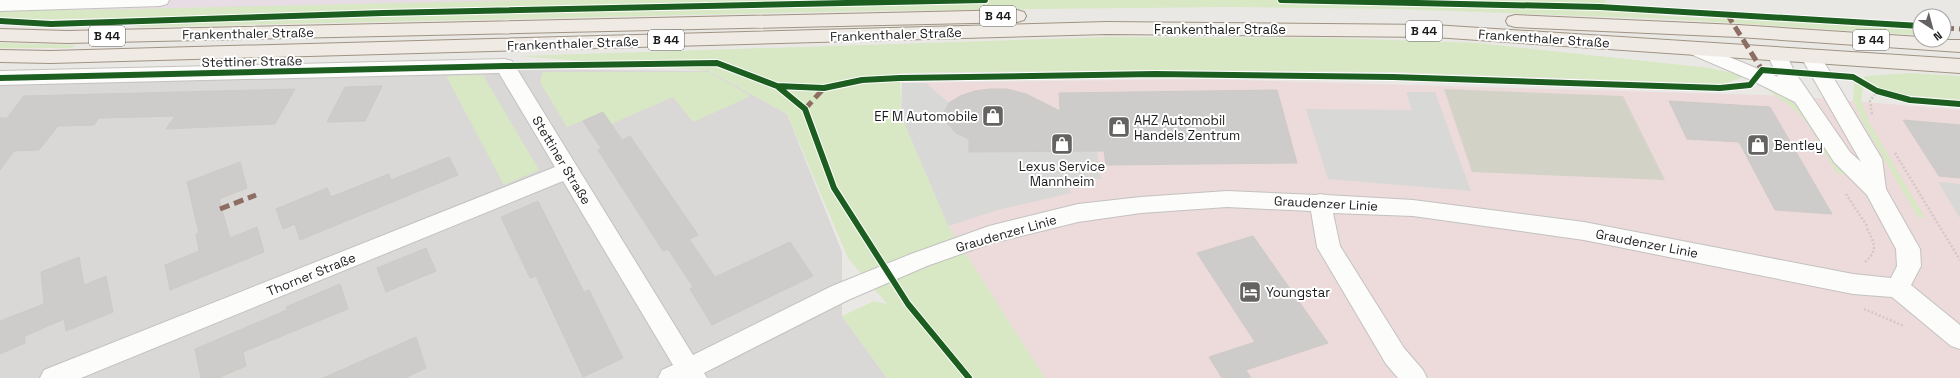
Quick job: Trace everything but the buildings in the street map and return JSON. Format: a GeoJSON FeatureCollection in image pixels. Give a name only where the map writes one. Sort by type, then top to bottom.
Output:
{"type":"FeatureCollection","features":[{"type":"Feature","properties":{"kind":"main road","name":"Frankenthaler Straße"},"geometry":{"type":"LineString","coordinates":[[0,35],[74,37],[1101,14],[1428,17],[1783,33],[1960,46]]}},
{"type":"Feature","properties":{"kind":"main road","name":"Frankenthaler Straße"},"geometry":{"type":"LineString","coordinates":[[0,56],[91,56],[1107,28],[1434,31],[1515,35],[1695,49],[1960,66]]}},
{"type":"Feature","properties":{"kind":"main road"},"geometry":{"type":"LineString","coordinates":[[1777,54],[1783,33],[1811,57]]}},
{"type":"Feature","properties":{"kind":"street"},"geometry":{"type":"LineString","coordinates":[[0,5],[160,0]]}},
{"type":"Feature","properties":{"kind":"street"},"geometry":{"type":"LineString","coordinates":[[1695,49],[1758,76],[1803,98]]}},
{"type":"Feature","properties":{"kind":"street"},"geometry":{"type":"LineString","coordinates":[[1777,54],[1785,72],[1842,157],[1875,189],[1908,249],[1909,266],[1898,288],[1960,339]]}},
{"type":"Feature","properties":{"kind":"street"},"geometry":{"type":"LineString","coordinates":[[1811,57],[1871,159],[1875,189]]}},
{"type":"Feature","properties":{"kind":"street","name":"Stettiner Straße"},"geometry":{"type":"LineString","coordinates":[[0,78],[505,66],[568,170],[685,375]]}},
{"type":"Feature","properties":{"kind":"street","name":"Thorner Straße"},"geometry":{"type":"LineString","coordinates":[[53,378],[568,170]]}},
{"type":"Feature","properties":{"kind":"street","name":"Graudenzer Linie"},"geometry":{"type":"LineString","coordinates":[[685,375],[840,293],[912,262],[988,235],[1078,213],[1141,205],[1227,199],[1320,202],[1413,208],[1584,231],[1853,284],[1898,288]]}},
{"type":"Feature","properties":{"kind":"street"},"geometry":{"type":"LineString","coordinates":[[1320,202],[1329,247],[1395,356],[1414,378]]}},
{"type":"Feature","properties":{"kind":"path"},"geometry":{"type":"LineString","coordinates":[[1876,120],[1872,114],[1870,101],[1878,91]]}},
{"type":"Feature","properties":{"kind":"path"},"geometry":{"type":"LineString","coordinates":[[1891,147],[1960,260]]}},
{"type":"Feature","properties":{"kind":"path"},"geometry":{"type":"LineString","coordinates":[[1853,284],[1862,308],[1910,329]]}},
{"type":"Feature","properties":{"kind":"shaded area"},"geometry":{"type":"Polygon","coordinates":[[[0,0],[627,0],[0,14],[0,0]]]}},
{"type":"Feature","properties":{"kind":"shaded area"},"geometry":{"type":"Polygon","coordinates":[[[501,69],[709,71],[787,114],[842,252],[842,316],[887,378],[0,378],[0,81],[501,69]]]}},
{"type":"Feature","properties":{"kind":"shaded area"},"geometry":{"type":"Polygon","coordinates":[[[1205,79],[1794,96],[1960,110],[1960,378],[1045,378],[948,226],[902,116],[902,83],[1205,79]]]}},
{"type":"Feature","properties":{"kind":"shaded area"},"geometry":{"type":"Polygon","coordinates":[[[902,83],[926,83],[949,103],[944,112],[946,122],[956,133],[969,139],[969,152],[1097,151],[1101,179],[1066,180],[1071,193],[998,210],[948,226],[901,116],[902,83]]]}},
{"type":"Feature","properties":{"kind":"shaded area"},"geometry":{"type":"Polygon","coordinates":[[[1444,89],[1623,96],[1665,180],[1472,172],[1444,89]]]}},
{"type":"Feature","properties":{"kind":"shaded area"},"geometry":{"type":"Polygon","coordinates":[[[1406,92],[1435,92],[1471,191],[1328,179],[1306,109],[1412,110],[1406,92]]]}},
{"type":"Feature","properties":{"kind":"shaded area"},"geometry":{"type":"Polygon","coordinates":[[[1938,182],[1960,184],[1960,218],[1938,182]]]}},
{"type":"Feature","properties":{"kind":"green space"},"geometry":{"type":"Polygon","coordinates":[[[530,0],[1606,0],[1605,2],[1664,16],[1912,29],[1912,34],[1668,19],[1395,9],[1228,7],[869,11],[140,27],[115,18],[0,20],[0,10],[88,10],[530,0]]]}},
{"type":"Feature","properties":{"kind":"green space"},"geometry":{"type":"Polygon","coordinates":[[[1108,37],[1333,38],[1478,43],[1710,68],[1746,76],[1723,84],[1391,72],[1154,70],[900,73],[901,116],[948,226],[1045,378],[887,378],[842,316],[874,301],[887,304],[848,258],[787,114],[710,71],[518,56],[1108,37]]]}},
{"type":"Feature","properties":{"kind":"green space"},"geometry":{"type":"Polygon","coordinates":[[[0,43],[75,46],[71,48],[0,48],[0,43]]]}},
{"type":"Feature","properties":{"kind":"green space"},"geometry":{"type":"Polygon","coordinates":[[[543,72],[709,72],[751,96],[693,122],[673,97],[611,124],[603,112],[567,127],[540,82],[543,72]]]}},
{"type":"Feature","properties":{"kind":"green space"},"geometry":{"type":"Polygon","coordinates":[[[1910,73],[1960,76],[1960,100],[1905,95],[1863,87],[1861,100],[1869,122],[1925,218],[1918,217],[1862,121],[1853,99],[1854,83],[1866,76],[1910,73]]]}},
{"type":"Feature","properties":{"kind":"green space"},"geometry":{"type":"Polygon","coordinates":[[[483,75],[539,170],[504,185],[446,76],[483,75]]]}},
{"type":"Feature","properties":{"kind":"green space"},"geometry":{"type":"Polygon","coordinates":[[[1762,83],[1796,105],[1814,122],[1827,141],[1846,175],[1837,173],[1807,123],[1794,109],[1765,88],[1762,83]]]}},
{"type":"Feature","properties":{"kind":"marked path"},"geometry":{"type":"LineString","coordinates":[[1727,14],[1762,70]]}},
{"type":"Feature","properties":{"kind":"marked path"},"geometry":{"type":"LineString","coordinates":[[1952,28],[1960,29]]}},
{"type":"Feature","properties":{"kind":"marked path"},"geometry":{"type":"LineString","coordinates":[[805,109],[824,88]]}},
{"type":"Feature","properties":{"kind":"marked path"},"geometry":{"type":"LineString","coordinates":[[220,209],[256,195]]}},
{"type":"Feature","properties":{"kind":"cycle path"},"geometry":{"type":"LineString","coordinates":[[0,21],[51,24],[383,13],[985,0]]}},
{"type":"Feature","properties":{"kind":"cycle path"},"geometry":{"type":"LineString","coordinates":[[1281,0],[1600,7],[1912,26]]}},
{"type":"Feature","properties":{"kind":"cycle path"},"geometry":{"type":"LineString","coordinates":[[0,78],[505,66],[717,63],[777,86],[805,109],[834,188],[908,304],[969,378]]}},
{"type":"Feature","properties":{"kind":"cycle path"},"geometry":{"type":"LineString","coordinates":[[777,86],[824,88],[862,80],[900,78],[1155,74],[1393,77],[1720,88],[1750,85],[1762,70],[1853,77],[1877,91],[1910,100],[1960,104]]}},
{"type":"Feature","properties":{"kind":"place","name":"EF M Automobile"},"geometry":{"type":"Point","coordinates":[993,116]}},
{"type":"Feature","properties":{"kind":"place","name":"AHZ Automobil Handels Zentrum"},"geometry":{"type":"Point","coordinates":[1119,127]}},
{"type":"Feature","properties":{"kind":"place","name":"Lexus Service Mannheim"},"geometry":{"type":"Point","coordinates":[1062,144]}},
{"type":"Feature","properties":{"kind":"place","name":"Bentley"},"geometry":{"type":"Point","coordinates":[1758,145]}},
{"type":"Feature","properties":{"kind":"place","name":"Youngstar"},"geometry":{"type":"Point","coordinates":[1250,292]}}]}
